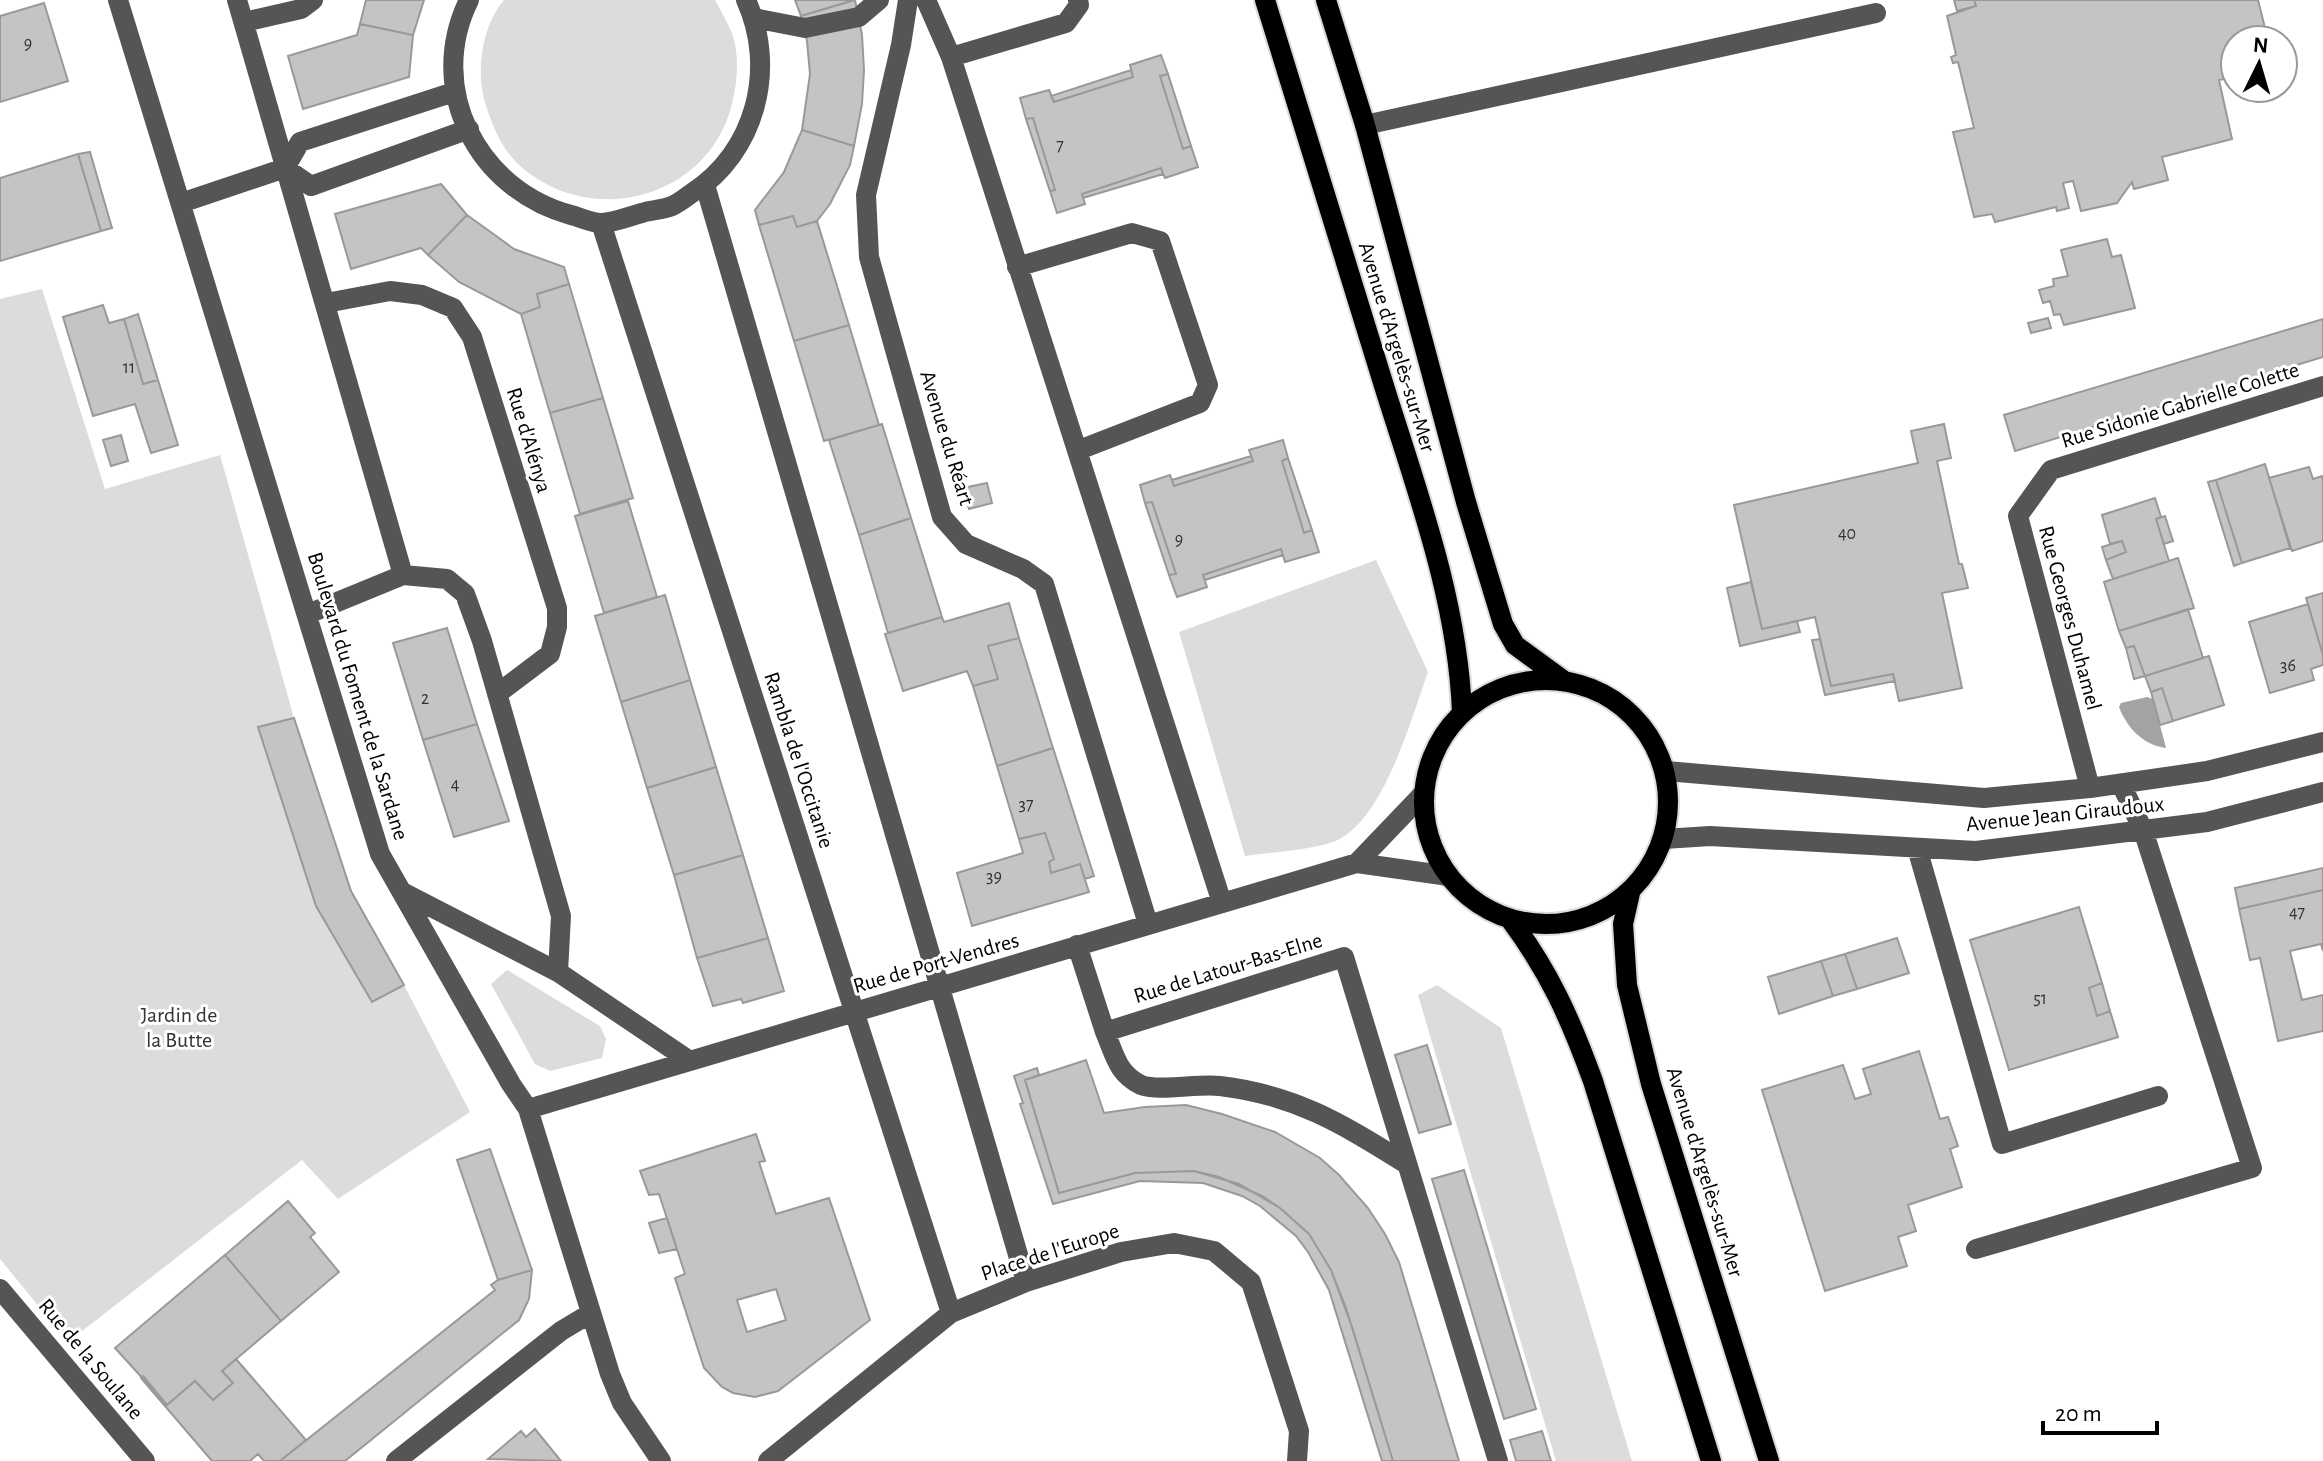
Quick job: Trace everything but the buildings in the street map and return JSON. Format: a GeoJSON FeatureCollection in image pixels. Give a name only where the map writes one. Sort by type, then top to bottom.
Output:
{"type":"FeatureCollection","features":[{"type":"Feature","properties":{"kind":"main road","name":"Avenue d'Argelès-sur-Mer"},"geometry":{"type":"LineString","coordinates":[[1265,0],[1423,510],[1460,667],[1462,713]]}},
{"type":"Feature","properties":{"kind":"main road","name":"Avenue d'Argelès-sur-Mer"},"geometry":{"type":"LineString","coordinates":[[1326,0],[1365,125],[1466,502],[1503,624],[1515,645],[1563,680]]}},
{"type":"Feature","properties":{"kind":"main road"},"geometry":{"type":"LineString","coordinates":[[1563,680],[1602,692],[1630,712],[1653,739],[1666,771],[1670,805],[1664,839],[1650,868],[1630,893],[1603,911],[1573,922],[1541,925],[1510,919],[1476,902],[1449,876],[1434,851],[1425,823],[1423,794],[1429,764],[1443,736],[1462,713],[1503,688],[1526,681],[1563,680]]}},
{"type":"Feature","properties":{"kind":"main road","name":"Avenue d'Argelès-sur-Mer"},"geometry":{"type":"LineString","coordinates":[[1630,893],[1623,924],[1627,985],[1651,1084],[1769,1461]]}},
{"type":"Feature","properties":{"kind":"main road"},"geometry":{"type":"LineString","coordinates":[[1510,919],[1548,975],[1574,1030],[1711,1461]]}},
{"type":"Feature","properties":{"kind":"street","name":"Boulevard du Foment de la Sardane"},"geometry":{"type":"LineString","coordinates":[[118,0],[380,854],[528,1109],[622,1403],[661,1461]]}},
{"type":"Feature","properties":{"kind":"street"},"geometry":{"type":"LineString","coordinates":[[237,0],[403,575]]}},
{"type":"Feature","properties":{"kind":"street"},"geometry":{"type":"LineString","coordinates":[[244,22],[301,9],[313,0]]}},
{"type":"Feature","properties":{"kind":"street"},"geometry":{"type":"LineString","coordinates":[[469,0],[461,16],[453,58],[454,92],[478,151],[509,184],[549,209],[601,223],[672,206],[705,185],[723,168],[746,134],[760,88],[760,45],[750,9]]}},
{"type":"Feature","properties":{"kind":"street"},"geometry":{"type":"LineString","coordinates":[[750,9],[805,28],[859,17],[879,0]]}},
{"type":"Feature","properties":{"kind":"street","name":"Avenue du Réart"},"geometry":{"type":"LineString","coordinates":[[908,0],[901,45],[866,195],[869,257],[942,517],[966,544],[1023,569],[1044,584],[1148,924]]}},
{"type":"Feature","properties":{"kind":"street"},"geometry":{"type":"LineString","coordinates":[[926,0],[951,57],[1222,903]]}},
{"type":"Feature","properties":{"kind":"street"},"geometry":{"type":"LineString","coordinates":[[951,57],[1066,23],[1079,5],[1078,0]]}},
{"type":"Feature","properties":{"kind":"street"},"geometry":{"type":"LineString","coordinates":[[1365,125],[1876,13]]}},
{"type":"Feature","properties":{"kind":"street"},"geometry":{"type":"LineString","coordinates":[[181,203],[285,168],[300,142],[454,92]]}},
{"type":"Feature","properties":{"kind":"street"},"geometry":{"type":"LineString","coordinates":[[285,168],[311,186],[469,129]]}},
{"type":"Feature","properties":{"kind":"street"},"geometry":{"type":"LineString","coordinates":[[705,185],[1026,1282]]}},
{"type":"Feature","properties":{"kind":"street","name":"Rambla de l'Occitanie"},"geometry":{"type":"LineString","coordinates":[[601,223],[951,1313]]}},
{"type":"Feature","properties":{"kind":"street"},"geometry":{"type":"LineString","coordinates":[[1017,267],[1132,233],[1160,241],[1208,385],[1200,403],[1079,450]]}},
{"type":"Feature","properties":{"kind":"street","name":"Rue d'Alénya"},"geometry":{"type":"LineString","coordinates":[[326,303],[390,291],[422,295],[453,308],[472,337],[557,608],[557,627],[550,654],[497,694]]}},
{"type":"Feature","properties":{"kind":"street","name":"Rue Sidonie Gabrielle Colette"},"geometry":{"type":"LineString","coordinates":[[2051,470],[2323,386]]}},
{"type":"Feature","properties":{"kind":"street","name":"Rue Georges Duhamel"},"geometry":{"type":"LineString","coordinates":[[2051,470],[2018,516],[2090,788]]}},
{"type":"Feature","properties":{"kind":"street"},"geometry":{"type":"LineString","coordinates":[[308,614],[403,575],[447,579],[465,594],[482,641],[561,916],[558,972]]}},
{"type":"Feature","properties":{"kind":"street","name":"Avenue Jean Giraudoux"},"geometry":{"type":"LineString","coordinates":[[1666,771],[1984,798],[2090,788],[2207,771],[2323,742]]}},
{"type":"Feature","properties":{"kind":"street"},"geometry":{"type":"LineString","coordinates":[[1976,1249],[2252,1168],[2143,830],[2121,784]]}},
{"type":"Feature","properties":{"kind":"street","name":"Avenue Jean Giraudoux"},"geometry":{"type":"LineString","coordinates":[[1664,839],[1710,836],[1976,851],[2207,822],[2323,792]]}},
{"type":"Feature","properties":{"kind":"street","name":"Rue de Port-Vendres"},"geometry":{"type":"LineString","coordinates":[[1357,863],[1423,794]]}},
{"type":"Feature","properties":{"kind":"street"},"geometry":{"type":"LineString","coordinates":[[1917,848],[2002,1144],[2158,1096]]}},
{"type":"Feature","properties":{"kind":"street","name":"Rue de Port-Vendres"},"geometry":{"type":"LineString","coordinates":[[528,1109],[1357,863],[1449,876]]}},
{"type":"Feature","properties":{"kind":"street"},"geometry":{"type":"LineString","coordinates":[[404,892],[558,972],[690,1061]]}},
{"type":"Feature","properties":{"kind":"street"},"geometry":{"type":"LineString","coordinates":[[1077,945],[1122,1074],[1145,1087],[1218,1085],[1280,1096],[1337,1121],[1405,1163]]}},
{"type":"Feature","properties":{"kind":"street","name":"Rue de Latour-Bas-Elne"},"geometry":{"type":"LineString","coordinates":[[1105,1032],[1344,957],[1498,1461]]}},
{"type":"Feature","properties":{"kind":"street","name":"Place de l'Europe"},"geometry":{"type":"LineString","coordinates":[[768,1461],[951,1313],[1026,1282],[1121,1252],[1174,1243],[1214,1251],[1251,1282],[1299,1431],[1297,1461]]}},
{"type":"Feature","properties":{"kind":"street","name":"Rue de la Soulane"},"geometry":{"type":"LineString","coordinates":[[0,1289],[145,1461]]}},
{"type":"Feature","properties":{"kind":"street"},"geometry":{"type":"LineString","coordinates":[[396,1461],[561,1331],[591,1313]]}},
{"type":"Feature","properties":{"kind":"green space"},"geometry":{"type":"Polygon","coordinates":[[[504,0],[715,0],[732,33],[737,57],[735,91],[721,133],[701,160],[675,181],[645,194],[612,199],[579,196],[546,184],[517,163],[505,149],[484,99],[481,74],[483,47],[491,21],[504,0]]]}},
{"type":"Feature","properties":{"kind":"green space","name":"Jardin de la Butte"},"geometry":{"type":"Polygon","coordinates":[[[42,289],[105,489],[220,455],[294,718],[259,727],[316,906],[372,1002],[404,985],[470,1112],[338,1199],[302,1160],[68,1342],[0,1259],[0,299],[42,289]]]}},
{"type":"Feature","properties":{"kind":"green space"},"geometry":{"type":"Polygon","coordinates":[[[1376,560],[1428,672],[1392,770],[1365,817],[1348,833],[1320,846],[1245,856],[1179,632],[1376,560]]]}},
{"type":"Feature","properties":{"kind":"green space"},"geometry":{"type":"Polygon","coordinates":[[[507,970],[600,1026],[606,1039],[602,1058],[550,1071],[535,1064],[491,984],[507,970]]]}},
{"type":"Feature","properties":{"kind":"green space"},"geometry":{"type":"Polygon","coordinates":[[[1437,985],[1501,1028],[1632,1461],[1556,1461],[1418,995],[1437,985]]]}},
{"type":"Feature","properties":{"kind":"shaded area"},"geometry":{"type":"Polygon","coordinates":[[[2147,697],[2153,699],[2166,748],[2150,743],[2137,734],[2126,722],[2119,707],[2121,703],[2147,697]]]}}]}
